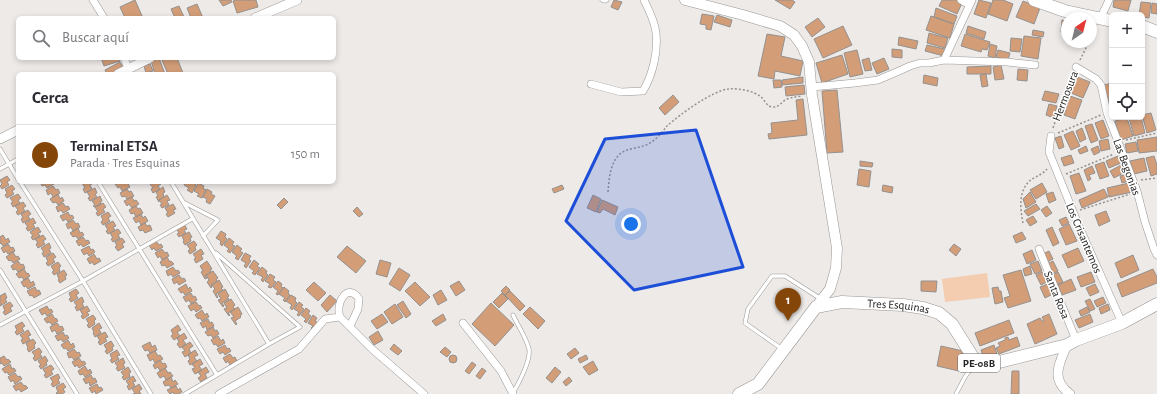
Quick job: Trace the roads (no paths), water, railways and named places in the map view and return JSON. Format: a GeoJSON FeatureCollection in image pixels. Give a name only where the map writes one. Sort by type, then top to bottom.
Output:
{"type":"FeatureCollection","features":[{"type":"Feature","properties":{"kind":"highway"},"geometry":{"type":"LineString","coordinates":[[1034,0],[1065,11],[1106,20]]}},
{"type":"Feature","properties":{"kind":"highway"},"geometry":{"type":"LineString","coordinates":[[1145,27],[1157,32]]}},
{"type":"Feature","properties":{"kind":"highway","name":"Tres Esquinas"},"geometry":{"type":"LineString","coordinates":[[819,304],[842,302],[903,305],[923,308],[939,314],[952,324],[976,362]]}},
{"type":"Feature","properties":{"kind":"highway"},"geometry":{"type":"LineString","coordinates":[[739,394],[758,384],[819,304]]}},
{"type":"Feature","properties":{"kind":"highway","name":"PE-08B"},"geometry":{"type":"LineString","coordinates":[[976,362],[987,365],[1072,343],[1122,323],[1157,304]]}},
{"type":"Feature","properties":{"kind":"main road"},"geometry":{"type":"LineString","coordinates":[[685,0],[780,26],[794,35],[802,46],[809,62],[836,248],[836,268],[830,289],[819,304]]}},
{"type":"Feature","properties":{"kind":"street"},"geometry":{"type":"LineString","coordinates":[[93,0],[103,16]]}},
{"type":"Feature","properties":{"kind":"street"},"geometry":{"type":"LineString","coordinates":[[260,16],[296,0]]}},
{"type":"Feature","properties":{"kind":"street"},"geometry":{"type":"LineString","coordinates":[[591,84],[621,92],[643,90],[650,80],[656,53],[656,32],[644,0]]}},
{"type":"Feature","properties":{"kind":"street"},"geometry":{"type":"LineString","coordinates":[[944,60],[971,3],[961,0]]}},
{"type":"Feature","properties":{"kind":"street"},"geometry":{"type":"LineString","coordinates":[[1106,20],[1109,0]]}},
{"type":"Feature","properties":{"kind":"street"},"geometry":{"type":"LineString","coordinates":[[125,60],[128,68]]}},
{"type":"Feature","properties":{"kind":"street"},"geometry":{"type":"LineString","coordinates":[[121,72],[146,60]]}},
{"type":"Feature","properties":{"kind":"street"},"geometry":{"type":"LineString","coordinates":[[812,91],[878,80],[910,66],[920,63],[944,60],[1008,62],[1035,65]]}},
{"type":"Feature","properties":{"kind":"street","name":"Las Begonias"},"geometry":{"type":"LineString","coordinates":[[1076,67],[1096,78],[1101,85],[1107,113],[1137,191],[1147,229],[1157,255]]}},
{"type":"Feature","properties":{"kind":"street"},"geometry":{"type":"LineString","coordinates":[[0,139],[16,131]]}},
{"type":"Feature","properties":{"kind":"street","name":"Hermosura"},"geometry":{"type":"LineString","coordinates":[[1049,152],[1051,136]]}},
{"type":"Feature","properties":{"kind":"street","name":"Los Crisantemos"},"geometry":{"type":"LineString","coordinates":[[1049,152],[1073,213],[1122,323]]}},
{"type":"Feature","properties":{"kind":"street","name":"Santa Rosa"},"geometry":{"type":"LineString","coordinates":[[1039,249],[1072,343]]}},
{"type":"Feature","properties":{"kind":"street"},"geometry":{"type":"LineString","coordinates":[[350,326],[358,308],[359,299],[355,294],[347,294],[342,298],[339,306],[340,317],[372,349],[424,394]]}},
{"type":"Feature","properties":{"kind":"street"},"geometry":{"type":"LineString","coordinates":[[219,394],[299,349],[325,319],[340,317]]}},
{"type":"Feature","properties":{"kind":"street"},"geometry":{"type":"LineString","coordinates":[[464,323],[501,371],[513,393]]}},
{"type":"Feature","properties":{"kind":"street"},"geometry":{"type":"LineString","coordinates":[[1070,394],[1060,384],[1058,375],[1059,364],[1072,343]]}},
{"type":"Feature","properties":{"kind":"lane"},"geometry":{"type":"LineString","coordinates":[[602,0],[607,0]]}},
{"type":"Feature","properties":{"kind":"lane"},"geometry":{"type":"LineString","coordinates":[[0,149],[16,176]]}},
{"type":"Feature","properties":{"kind":"lane"},"geometry":{"type":"LineString","coordinates":[[0,169],[16,160]]}},
{"type":"Feature","properties":{"kind":"lane"},"geometry":{"type":"LineString","coordinates":[[21,184],[83,281],[151,394]]}},
{"type":"Feature","properties":{"kind":"lane"},"geometry":{"type":"LineString","coordinates":[[99,184],[217,375]]}},
{"type":"Feature","properties":{"kind":"lane"},"geometry":{"type":"LineString","coordinates":[[172,184],[269,344]]}},
{"type":"Feature","properties":{"kind":"lane"},"geometry":{"type":"LineString","coordinates":[[182,201],[218,220],[203,236]]}},
{"type":"Feature","properties":{"kind":"lane"},"geometry":{"type":"LineString","coordinates":[[0,325],[83,281],[192,219]]}},
{"type":"Feature","properties":{"kind":"lane"},"geometry":{"type":"LineString","coordinates":[[185,394],[300,327],[212,250]]}},
{"type":"Feature","properties":{"kind":"lane"},"geometry":{"type":"LineString","coordinates":[[0,270],[77,394]]}},
{"type":"Feature","properties":{"kind":"lane"},"geometry":{"type":"LineString","coordinates":[[783,350],[746,323],[748,309],[763,287],[772,276],[785,276],[819,304]]}},
{"type":"Feature","properties":{"kind":"lane"},"geometry":{"type":"LineString","coordinates":[[513,315],[529,350],[528,361],[513,393]]}},
{"type":"Feature","properties":{"kind":"lane"},"geometry":{"type":"LineString","coordinates":[[956,394],[965,377],[976,362]]}},
{"type":"Feature","properties":{"kind":"place","name":"Terminal ETSA"},"geometry":{"type":"Point","coordinates":[788,321]}}]}
